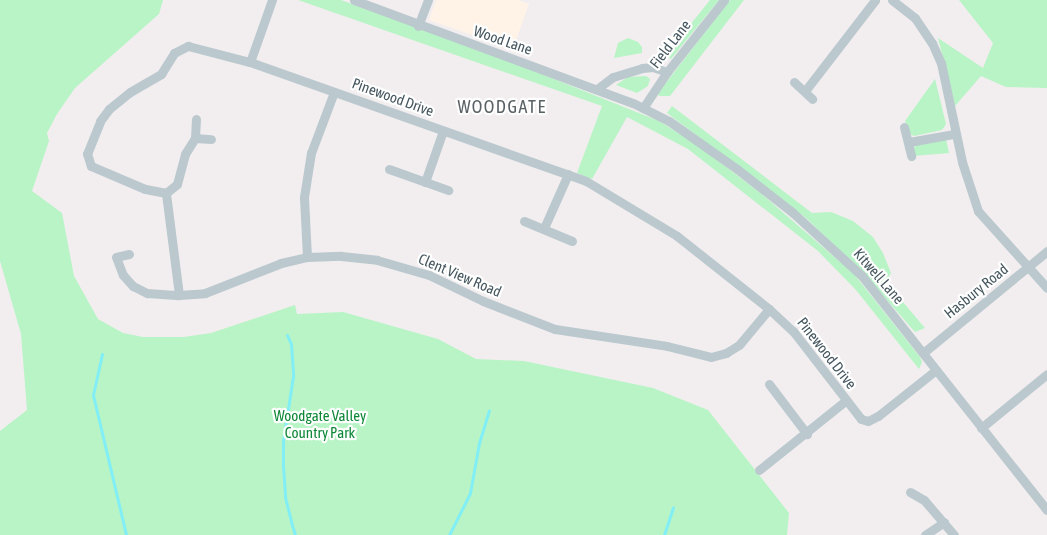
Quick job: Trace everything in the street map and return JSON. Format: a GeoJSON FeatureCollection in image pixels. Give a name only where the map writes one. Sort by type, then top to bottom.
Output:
{"type":"FeatureCollection","features":[{"type":"Feature","properties":{"kind":"street"},"geometry":{"type":"LineString","coordinates":[[250,62],[272,0]]}},
{"type":"Feature","properties":{"kind":"street","name":"Wood Lane"},"geometry":{"type":"LineString","coordinates":[[354,0],[418,26],[597,89],[643,108]]}},
{"type":"Feature","properties":{"kind":"street"},"geometry":{"type":"LineString","coordinates":[[418,26],[428,0]]}},
{"type":"Feature","properties":{"kind":"street","name":"Field Lane"},"geometry":{"type":"LineString","coordinates":[[643,108],[667,72],[724,0]]}},
{"type":"Feature","properties":{"kind":"street"},"geometry":{"type":"LineString","coordinates":[[794,82],[809,95],[875,0]]}},
{"type":"Feature","properties":{"kind":"street"},"geometry":{"type":"LineString","coordinates":[[892,0],[915,18],[933,43],[941,63],[954,134],[968,185],[978,211],[1047,288]]}},
{"type":"Feature","properties":{"kind":"street","name":"Pinewood Drive"},"geometry":{"type":"LineString","coordinates":[[166,193],[145,189],[91,166],[87,154],[100,120],[109,109],[130,92],[161,74],[179,49],[188,46],[250,62],[586,181],[677,236],[770,309],[793,331],[845,401],[861,418],[868,421],[878,416],[936,370]]}},
{"type":"Feature","properties":{"kind":"street"},"geometry":{"type":"LineString","coordinates":[[597,89],[613,77],[642,68],[653,67],[667,72]]}},
{"type":"Feature","properties":{"kind":"street"},"geometry":{"type":"LineString","coordinates":[[307,257],[304,197],[311,153],[334,92]]}},
{"type":"Feature","properties":{"kind":"street","name":"Kitwell Lane"},"geometry":{"type":"LineString","coordinates":[[643,108],[669,121],[728,162],[827,242],[862,276],[1047,510]]}},
{"type":"Feature","properties":{"kind":"street"},"geometry":{"type":"LineString","coordinates":[[179,295],[166,193],[177,184],[185,153],[195,138],[196,119]]}},
{"type":"Feature","properties":{"kind":"street"},"geometry":{"type":"LineString","coordinates":[[904,127],[911,156]]}},
{"type":"Feature","properties":{"kind":"street"},"geometry":{"type":"LineString","coordinates":[[424,182],[443,131]]}},
{"type":"Feature","properties":{"kind":"street"},"geometry":{"type":"LineString","coordinates":[[909,142],[954,134]]}},
{"type":"Feature","properties":{"kind":"street"},"geometry":{"type":"LineString","coordinates":[[195,138],[211,139]]}},
{"type":"Feature","properties":{"kind":"street"},"geometry":{"type":"LineString","coordinates":[[389,169],[448,190]]}},
{"type":"Feature","properties":{"kind":"street"},"geometry":{"type":"LineString","coordinates":[[544,228],[568,174]]}},
{"type":"Feature","properties":{"kind":"street"},"geometry":{"type":"LineString","coordinates":[[524,221],[572,241]]}},
{"type":"Feature","properties":{"kind":"street","name":"Hasbury Road"},"geometry":{"type":"LineString","coordinates":[[923,353],[1028,269],[1047,251]]}},
{"type":"Feature","properties":{"kind":"street","name":"Clent View Road"},"geometry":{"type":"LineString","coordinates":[[129,254],[116,257],[123,275],[133,286],[147,293],[179,295],[205,293],[281,263],[307,257],[341,256],[377,260],[429,275],[483,301],[555,329],[667,346],[711,357],[726,353],[739,345],[770,309]]}},
{"type":"Feature","properties":{"kind":"street"},"geometry":{"type":"LineString","coordinates":[[981,428],[1047,374]]}},
{"type":"Feature","properties":{"kind":"street"},"geometry":{"type":"LineString","coordinates":[[769,384],[807,434]]}},
{"type":"Feature","properties":{"kind":"street"},"geometry":{"type":"LineString","coordinates":[[759,470],[807,434],[845,401]]}},
{"type":"Feature","properties":{"kind":"street"},"geometry":{"type":"LineString","coordinates":[[910,492],[924,500],[954,535]]}},
{"type":"Feature","properties":{"kind":"street"},"geometry":{"type":"LineString","coordinates":[[926,535],[944,522]]}},
{"type":"Feature","properties":{"kind":"shaded area"},"geometry":{"type":"Polygon","coordinates":[[[436,0],[518,0],[529,4],[513,49],[429,20],[436,0]]]}},
{"type":"Feature","properties":{"kind":"green space","name":"Woodgate Valley Country Park"},"geometry":{"type":"Polygon","coordinates":[[[0,0],[163,0],[159,14],[75,88],[57,114],[47,133],[49,141],[32,191],[62,213],[74,276],[98,319],[123,333],[143,337],[184,337],[211,333],[295,305],[297,314],[343,312],[438,339],[476,359],[524,361],[653,388],[708,410],[789,513],[787,535],[0,535],[0,431],[27,410],[21,334],[0,261],[0,0]]]}},
{"type":"Feature","properties":{"kind":"green space"},"geometry":{"type":"Polygon","coordinates":[[[298,0],[341,0],[519,65],[659,121],[699,146],[764,196],[854,274],[920,357],[922,362],[919,369],[856,290],[818,251],[688,149],[627,117],[592,179],[577,173],[602,106],[298,0]]]}},
{"type":"Feature","properties":{"kind":"green space"},"geometry":{"type":"Polygon","coordinates":[[[710,0],[719,0],[671,59],[666,55],[710,0]]]}},
{"type":"Feature","properties":{"kind":"green space"},"geometry":{"type":"Polygon","coordinates":[[[730,0],[744,0],[670,96],[659,96],[658,93],[730,0]]]}},
{"type":"Feature","properties":{"kind":"green space"},"geometry":{"type":"Polygon","coordinates":[[[959,0],[1047,0],[1047,88],[1006,87],[981,76],[955,106],[938,38],[983,68],[993,43],[959,0]]]}},
{"type":"Feature","properties":{"kind":"green space"},"geometry":{"type":"Polygon","coordinates":[[[628,38],[638,42],[642,47],[642,53],[614,58],[618,43],[628,38]]]}},
{"type":"Feature","properties":{"kind":"green space"},"geometry":{"type":"Polygon","coordinates":[[[646,76],[650,79],[648,86],[637,93],[616,85],[628,77],[646,76]]]}},
{"type":"Feature","properties":{"kind":"green space"},"geometry":{"type":"Polygon","coordinates":[[[935,79],[946,124],[942,130],[914,136],[910,134],[905,121],[935,79]]]}},
{"type":"Feature","properties":{"kind":"green space"},"geometry":{"type":"Polygon","coordinates":[[[672,106],[812,213],[831,212],[853,221],[873,237],[891,273],[886,282],[925,328],[915,332],[864,274],[806,218],[667,113],[672,106]]]}},
{"type":"Feature","properties":{"kind":"green space"},"geometry":{"type":"Polygon","coordinates":[[[946,139],[949,153],[913,156],[915,144],[946,139]]]}},
{"type":"Feature","properties":{"kind":"waterway"},"geometry":{"type":"LineString","coordinates":[[287,335],[291,344],[293,376],[283,441],[283,466],[285,497],[292,526]]}},
{"type":"Feature","properties":{"kind":"waterway"},"geometry":{"type":"LineString","coordinates":[[102,354],[93,395],[126,535]]}},
{"type":"Feature","properties":{"kind":"waterway"},"geometry":{"type":"LineString","coordinates":[[449,535],[470,493],[479,443],[489,410]]}},
{"type":"Feature","properties":{"kind":"waterway"},"geometry":{"type":"LineString","coordinates":[[664,535],[673,507]]}},
{"type":"Feature","properties":{"kind":"waterway"},"geometry":{"type":"LineString","coordinates":[[293,528],[295,535]]}},
{"type":"Feature","properties":{"kind":"district","name":"WOODGATE"},"geometry":{"type":"Point","coordinates":[502,107]}}]}
